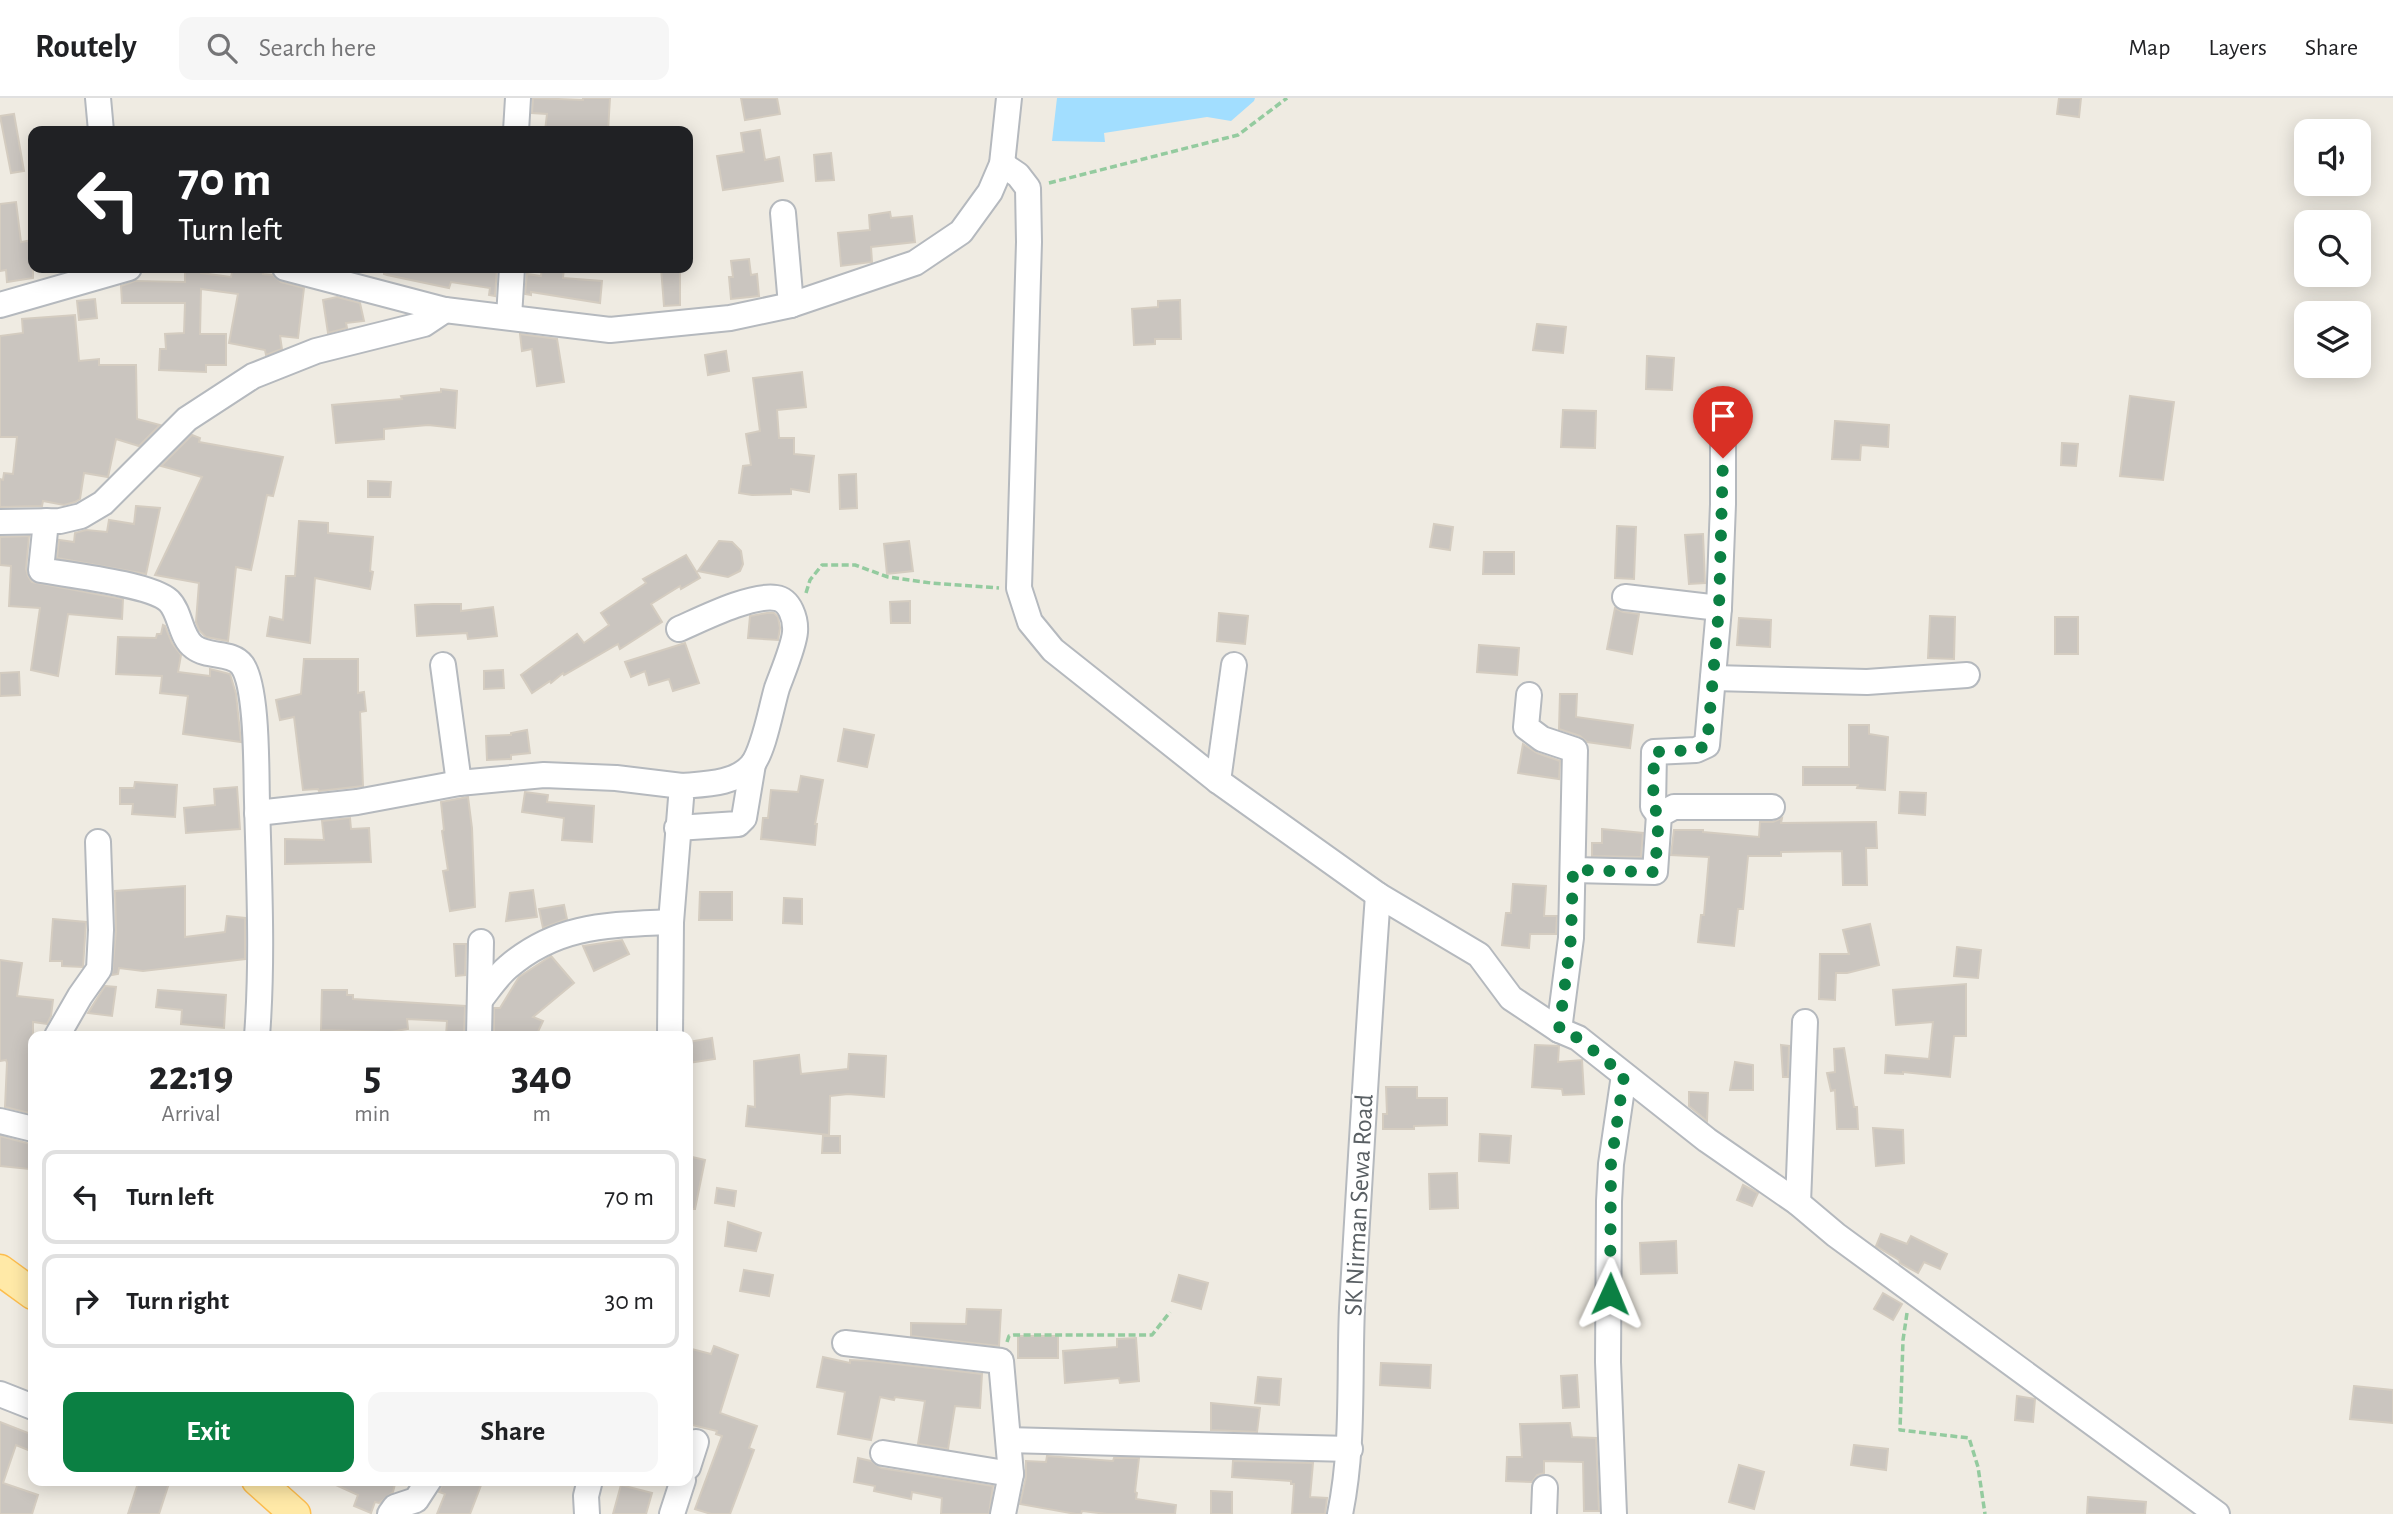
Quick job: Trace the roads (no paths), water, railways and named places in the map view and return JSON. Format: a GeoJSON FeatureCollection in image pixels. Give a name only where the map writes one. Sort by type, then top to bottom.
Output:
{"type":"FeatureCollection","features":[{"type":"Feature","properties":{"kind":"main road"},"geometry":{"type":"LineString","coordinates":[[0,1270],[28,1290]]}},
{"type":"Feature","properties":{"kind":"main road"},"geometry":{"type":"LineString","coordinates":[[264,1486],[295,1514]]}},
{"type":"Feature","properties":{"kind":"street"},"geometry":{"type":"LineString","coordinates":[[98,98],[101,126]]}},
{"type":"Feature","properties":{"kind":"street"},"geometry":{"type":"LineString","coordinates":[[516,126],[518,98]]}},
{"type":"Feature","properties":{"kind":"street"},"geometry":{"type":"LineString","coordinates":[[304,273],[445,310],[610,330],[730,318],[791,305],[915,263],[961,232],[990,192],[1002,164],[1009,98]]}},
{"type":"Feature","properties":{"kind":"street"},"geometry":{"type":"LineString","coordinates":[[1002,164],[1028,188],[1029,242],[1019,588],[1030,622],[1053,650],[1218,781],[1378,895],[1479,956],[1511,998],[1559,1030],[1578,1038],[1724,1153],[1798,1203],[1836,1235],[2217,1514]]}},
{"type":"Feature","properties":{"kind":"street"},"geometry":{"type":"LineString","coordinates":[[783,213],[791,305]]}},
{"type":"Feature","properties":{"kind":"street"},"geometry":{"type":"LineString","coordinates":[[0,305],[104,273]]}},
{"type":"Feature","properties":{"kind":"street"},"geometry":{"type":"LineString","coordinates":[[509,317],[512,273]]}},
{"type":"Feature","properties":{"kind":"street"},"geometry":{"type":"LineString","coordinates":[[0,522],[60,521],[80,516],[103,503],[187,419],[253,376],[316,351],[424,324],[445,310]]}},
{"type":"Feature","properties":{"kind":"street"},"geometry":{"type":"LineString","coordinates":[[1573,870],[1655,872],[1659,815],[1653,807],[1654,752],[1696,750],[1707,745],[1719,608],[1723,413]]}},
{"type":"Feature","properties":{"kind":"street"},"geometry":{"type":"LineString","coordinates":[[46,521],[41,570],[151,590],[170,602],[191,645],[204,654],[234,658],[243,666],[255,721],[262,976],[257,1031]]}},
{"type":"Feature","properties":{"kind":"street"},"geometry":{"type":"LineString","coordinates":[[1625,597],[1719,608]]}},
{"type":"Feature","properties":{"kind":"street"},"geometry":{"type":"LineString","coordinates":[[677,828],[737,824],[744,818],[753,764],[765,735],[795,632],[787,602],[778,598],[766,598],[726,608],[679,629]]}},
{"type":"Feature","properties":{"kind":"street"},"geometry":{"type":"LineString","coordinates":[[443,665],[459,783]]}},
{"type":"Feature","properties":{"kind":"street"},"geometry":{"type":"LineString","coordinates":[[1218,781],[1234,666]]}},
{"type":"Feature","properties":{"kind":"street"},"geometry":{"type":"LineString","coordinates":[[1713,678],[1867,682],[1967,675]]}},
{"type":"Feature","properties":{"kind":"street"},"geometry":{"type":"LineString","coordinates":[[1529,695],[1526,727],[1542,739],[1575,750],[1571,938],[1559,1030]]}},
{"type":"Feature","properties":{"kind":"street"},"geometry":{"type":"LineString","coordinates":[[257,813],[357,802],[459,783],[544,775],[616,778],[682,786],[720,782],[740,775],[753,764]]}},
{"type":"Feature","properties":{"kind":"street"},"geometry":{"type":"LineString","coordinates":[[670,1031],[671,922],[682,786]]}},
{"type":"Feature","properties":{"kind":"street"},"geometry":{"type":"LineString","coordinates":[[1659,815],[1674,807],[1772,807]]}},
{"type":"Feature","properties":{"kind":"street"},"geometry":{"type":"LineString","coordinates":[[60,1031],[99,970],[102,930],[97,842]]}},
{"type":"Feature","properties":{"kind":"street","name":"SK Nirman Sewa Road"},"geometry":{"type":"LineString","coordinates":[[1340,1514],[1350,1449],[1352,1318],[1378,895]]}},
{"type":"Feature","properties":{"kind":"street"},"geometry":{"type":"LineString","coordinates":[[480,1000],[506,969],[537,944],[562,935],[603,926],[671,922]]}},
{"type":"Feature","properties":{"kind":"street"},"geometry":{"type":"LineString","coordinates":[[479,1031],[481,942]]}},
{"type":"Feature","properties":{"kind":"street"},"geometry":{"type":"LineString","coordinates":[[1798,1203],[1805,1022]]}},
{"type":"Feature","properties":{"kind":"street"},"geometry":{"type":"LineString","coordinates":[[1614,1514],[1608,1362],[1609,1201],[1611,1164],[1624,1075]]}},
{"type":"Feature","properties":{"kind":"street"},"geometry":{"type":"LineString","coordinates":[[0,1121],[28,1128]]}},
{"type":"Feature","properties":{"kind":"street"},"geometry":{"type":"LineString","coordinates":[[845,1343],[1001,1361],[1011,1474],[1003,1514]]}},
{"type":"Feature","properties":{"kind":"street"},"geometry":{"type":"LineString","coordinates":[[0,1394],[28,1404]]}},
{"type":"Feature","properties":{"kind":"street"},"geometry":{"type":"LineString","coordinates":[[1009,1440],[1350,1449]]}},
{"type":"Feature","properties":{"kind":"street"},"geometry":{"type":"LineString","coordinates":[[693,1451],[696,1442]]}},
{"type":"Feature","properties":{"kind":"street"},"geometry":{"type":"LineString","coordinates":[[883,1453],[1011,1474]]}},
{"type":"Feature","properties":{"kind":"street"},"geometry":{"type":"LineString","coordinates":[[390,1514],[395,1507],[416,1500],[425,1486]]}},
{"type":"Feature","properties":{"kind":"street"},"geometry":{"type":"LineString","coordinates":[[587,1514],[588,1486]]}},
{"type":"Feature","properties":{"kind":"street"},"geometry":{"type":"LineString","coordinates":[[672,1514],[681,1486]]}},
{"type":"Feature","properties":{"kind":"street"},"geometry":{"type":"LineString","coordinates":[[1544,1514],[1545,1488]]}},
{"type":"Feature","properties":{"kind":"water"},"geometry":{"type":"Polygon","coordinates":[[[1057,98],[1255,98],[1231,121],[1207,117],[1104,133],[1105,142],[1052,141],[1057,98]]]}}]}
